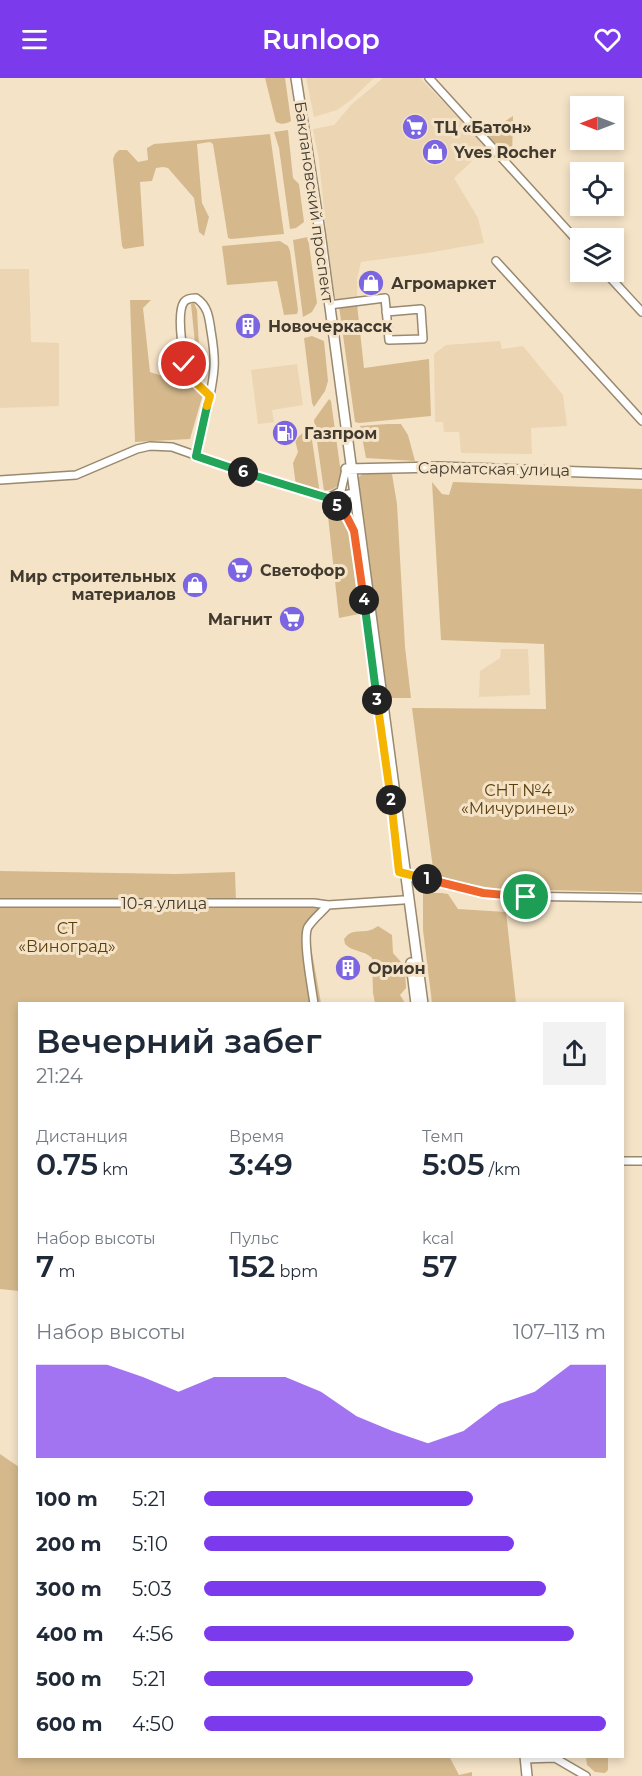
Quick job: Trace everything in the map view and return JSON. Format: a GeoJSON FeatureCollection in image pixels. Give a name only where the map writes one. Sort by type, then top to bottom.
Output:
{"type":"FeatureCollection","features":[{"type":"Feature","properties":{"kind":"main road","name":"Баклановский проспект"},"geometry":{"type":"LineString","coordinates":[[290,78],[301,127],[329,305],[348,468]]}},
{"type":"Feature","properties":{"kind":"main road","name":"Баклановский проспект"},"geometry":{"type":"LineString","coordinates":[[296,78],[348,468],[396,797],[403,900],[416,1002]]}},
{"type":"Feature","properties":{"kind":"main road","name":"Сарматская улица"},"geometry":{"type":"LineString","coordinates":[[348,468],[439,467],[642,474]]}},
{"type":"Feature","properties":{"kind":"main road","name":"Баклановский проспект"},"geometry":{"type":"LineString","coordinates":[[352,494],[354,531],[390,794],[423,1002]]}},
{"type":"Feature","properties":{"kind":"main road"},"geometry":{"type":"LineString","coordinates":[[524,1758],[526,1775]]}},
{"type":"Feature","properties":{"kind":"street"},"geometry":{"type":"LineString","coordinates":[[429,78],[570,233]]}},
{"type":"Feature","properties":{"kind":"street"},"geometry":{"type":"LineString","coordinates":[[496,261],[642,421]]}},
{"type":"Feature","properties":{"kind":"street"},"geometry":{"type":"LineString","coordinates":[[614,282],[642,312]]}},
{"type":"Feature","properties":{"kind":"street"},"geometry":{"type":"LineString","coordinates":[[196,456],[210,396],[214,366],[207,309],[196,298],[188,299],[183,302],[181,310],[184,364],[190,377],[210,396]]}},
{"type":"Feature","properties":{"kind":"street"},"geometry":{"type":"LineString","coordinates":[[329,305],[385,298],[386,312],[389,340],[423,339],[421,309],[386,312]]}},
{"type":"Feature","properties":{"kind":"street"},"geometry":{"type":"LineString","coordinates":[[0,480],[76,476],[137,449],[150,446],[172,447],[263,479],[328,498],[352,494]]}},
{"type":"Feature","properties":{"kind":"street"},"geometry":{"type":"LineString","coordinates":[[328,498],[341,490],[348,468]]}},
{"type":"Feature","properties":{"kind":"street"},"geometry":{"type":"LineString","coordinates":[[328,498],[347,517],[354,531]]}},
{"type":"Feature","properties":{"kind":"street"},"geometry":{"type":"LineString","coordinates":[[402,873],[504,896],[642,898]]}},
{"type":"Feature","properties":{"kind":"street","name":"10-я улица"},"geometry":{"type":"LineString","coordinates":[[0,903],[314,903],[328,905],[403,900]]}},
{"type":"Feature","properties":{"kind":"street"},"geometry":{"type":"LineString","coordinates":[[314,1002],[305,953],[307,929],[328,905]]}},
{"type":"Feature","properties":{"kind":"street"},"geometry":{"type":"LineString","coordinates":[[624,1161],[642,1161]]}},
{"type":"Feature","properties":{"kind":"street"},"geometry":{"type":"LineString","coordinates":[[555,1758],[586,1776]]}},
{"type":"Feature","properties":{"kind":"shaded area"},"geometry":{"type":"Polygon","coordinates":[[[306,78],[374,78],[337,110],[314,117],[306,78]]]}},
{"type":"Feature","properties":{"kind":"shaded area"},"geometry":{"type":"Polygon","coordinates":[[[383,78],[420,78],[487,147],[454,178],[478,218],[484,243],[361,262],[357,279],[357,304],[336,304],[319,160],[313,129],[334,125],[352,104],[383,78]]]}},
{"type":"Feature","properties":{"kind":"shaded area"},"geometry":{"type":"Polygon","coordinates":[[[0,269],[29,269],[31,342],[59,343],[59,406],[0,408],[0,269]]]}},
{"type":"Feature","properties":{"kind":"shaded area"},"geometry":{"type":"Polygon","coordinates":[[[500,341],[502,349],[523,346],[563,395],[567,426],[531,428],[532,454],[461,453],[459,432],[444,432],[443,422],[435,422],[434,354],[446,345],[500,341]]]}},
{"type":"Feature","properties":{"kind":"shaded area"},"geometry":{"type":"Polygon","coordinates":[[[297,364],[303,405],[272,410],[274,422],[258,424],[251,370],[297,364]]]}},
{"type":"Feature","properties":{"kind":"shaded area"},"geometry":{"type":"Polygon","coordinates":[[[501,649],[528,649],[530,695],[479,697],[480,671],[500,658],[501,649]]]}},
{"type":"Feature","properties":{"kind":"green space"},"geometry":{"type":"Polygon","coordinates":[[[265,78],[285,78],[291,121],[284,124],[276,122],[265,78]]]}},
{"type":"Feature","properties":{"kind":"green space"},"geometry":{"type":"Polygon","coordinates":[[[513,116],[512,160],[485,134],[513,116]]]}},
{"type":"Feature","properties":{"kind":"green space"},"geometry":{"type":"Polygon","coordinates":[[[288,130],[293,178],[299,184],[304,222],[290,229],[279,148],[274,132],[288,130]]]}},
{"type":"Feature","properties":{"kind":"green space"},"geometry":{"type":"Polygon","coordinates":[[[270,134],[284,234],[228,238],[213,144],[210,142],[197,144],[202,203],[209,217],[204,236],[199,232],[194,198],[168,168],[156,168],[152,181],[140,182],[144,246],[124,249],[113,159],[119,150],[127,150],[138,162],[148,160],[147,148],[154,144],[270,134]]]}},
{"type":"Feature","properties":{"kind":"green space"},"geometry":{"type":"Polygon","coordinates":[[[308,237],[317,303],[312,312],[303,317],[293,240],[308,237]]]}},
{"type":"Feature","properties":{"kind":"green space"},"geometry":{"type":"Polygon","coordinates":[[[280,241],[288,246],[290,251],[297,314],[284,315],[277,281],[227,285],[222,246],[280,241]]]}},
{"type":"Feature","properties":{"kind":"green space"},"geometry":{"type":"Polygon","coordinates":[[[130,300],[151,300],[143,308],[150,372],[199,388],[203,394],[190,439],[135,442],[130,300]]]}},
{"type":"Feature","properties":{"kind":"green space"},"geometry":{"type":"Polygon","coordinates":[[[194,303],[197,310],[200,364],[195,374],[190,369],[196,353],[191,304],[194,303]]]}},
{"type":"Feature","properties":{"kind":"green space"},"geometry":{"type":"Polygon","coordinates":[[[357,304],[364,368],[429,359],[431,416],[355,422],[339,306],[357,304]]]}},
{"type":"Feature","properties":{"kind":"green space"},"geometry":{"type":"Polygon","coordinates":[[[312,336],[324,341],[328,381],[325,391],[314,407],[304,338],[312,336]]]}},
{"type":"Feature","properties":{"kind":"green space"},"geometry":{"type":"Polygon","coordinates":[[[329,399],[342,481],[334,488],[324,491],[314,420],[329,399]]]}},
{"type":"Feature","properties":{"kind":"green space"},"geometry":{"type":"Polygon","coordinates":[[[401,424],[408,435],[415,461],[366,458],[360,426],[401,424]]]}},
{"type":"Feature","properties":{"kind":"green space"},"geometry":{"type":"Polygon","coordinates":[[[310,426],[320,494],[296,486],[293,463],[298,452],[295,440],[310,426]]]}},
{"type":"Feature","properties":{"kind":"green space"},"geometry":{"type":"Polygon","coordinates":[[[364,473],[392,474],[397,504],[405,647],[411,698],[386,698],[356,479],[364,473]]]}},
{"type":"Feature","properties":{"kind":"green space","name":"СНТ №4 «Мичуринец»"},"geometry":{"type":"Polygon","coordinates":[[[432,482],[442,494],[449,495],[453,482],[642,489],[642,892],[495,889],[434,876],[412,708],[546,709],[544,644],[441,640],[432,482]]]}},
{"type":"Feature","properties":{"kind":"green space"},"geometry":{"type":"Polygon","coordinates":[[[327,507],[343,517],[349,529],[359,614],[339,618],[327,507]]]}},
{"type":"Feature","properties":{"kind":"green space","name":"СТ «Виноград»"},"geometry":{"type":"Polygon","coordinates":[[[0,871],[176,874],[235,872],[236,902],[332,901],[325,913],[308,930],[321,1002],[18,1002],[18,1291],[0,1289],[0,871]]]}},
{"type":"Feature","properties":{"kind":"green space"},"geometry":{"type":"Polygon","coordinates":[[[423,891],[448,894],[458,909],[506,912],[516,1002],[432,1002],[423,930],[423,891]]]}},
{"type":"Feature","properties":{"kind":"green space"},"geometry":{"type":"Polygon","coordinates":[[[378,926],[392,935],[393,953],[405,970],[406,988],[400,995],[404,1002],[375,1002],[372,958],[345,944],[344,939],[348,935],[378,926]]]}},
{"type":"Feature","properties":{"kind":"green space"},"geometry":{"type":"Polygon","coordinates":[[[0,1454],[18,1466],[18,1758],[450,1758],[459,1775],[472,1772],[472,1776],[0,1776],[0,1454]]]}},
{"type":"Feature","properties":{"kind":"green space"},"geometry":{"type":"Polygon","coordinates":[[[586,1758],[608,1758],[608,1770],[605,1773],[595,1772],[587,1765],[586,1758]]]}},
{"type":"Feature","properties":{"kind":"place","name":"ТЦ «Батон»"},"geometry":{"type":"Point","coordinates":[415,127]}},
{"type":"Feature","properties":{"kind":"place","name":"Yves Rocher"},"geometry":{"type":"Point","coordinates":[435,152]}},
{"type":"Feature","properties":{"kind":"place","name":"Агромаркет"},"geometry":{"type":"Point","coordinates":[371,283]}},
{"type":"Feature","properties":{"kind":"place","name":"Новочеркасск"},"geometry":{"type":"Point","coordinates":[248,326]}},
{"type":"Feature","properties":{"kind":"place","name":"Газпром"},"geometry":{"type":"Point","coordinates":[285,433]}},
{"type":"Feature","properties":{"kind":"place","name":"Светофор"},"geometry":{"type":"Point","coordinates":[240,570]}},
{"type":"Feature","properties":{"kind":"place","name":"Мир строительных материалов"},"geometry":{"type":"Point","coordinates":[195,585]}},
{"type":"Feature","properties":{"kind":"place","name":"Магнит"},"geometry":{"type":"Point","coordinates":[292,619]}},
{"type":"Feature","properties":{"kind":"place","name":"Орион"},"geometry":{"type":"Point","coordinates":[348,968]}},
{"type":"Feature","properties":{"kind":"route"},"geometry":{"type":"LineString","coordinates":[[184,364],[190,377],[210,396],[196,456],[328,498],[347,517],[354,531],[399,872],[483,893],[526,897]]}}]}
